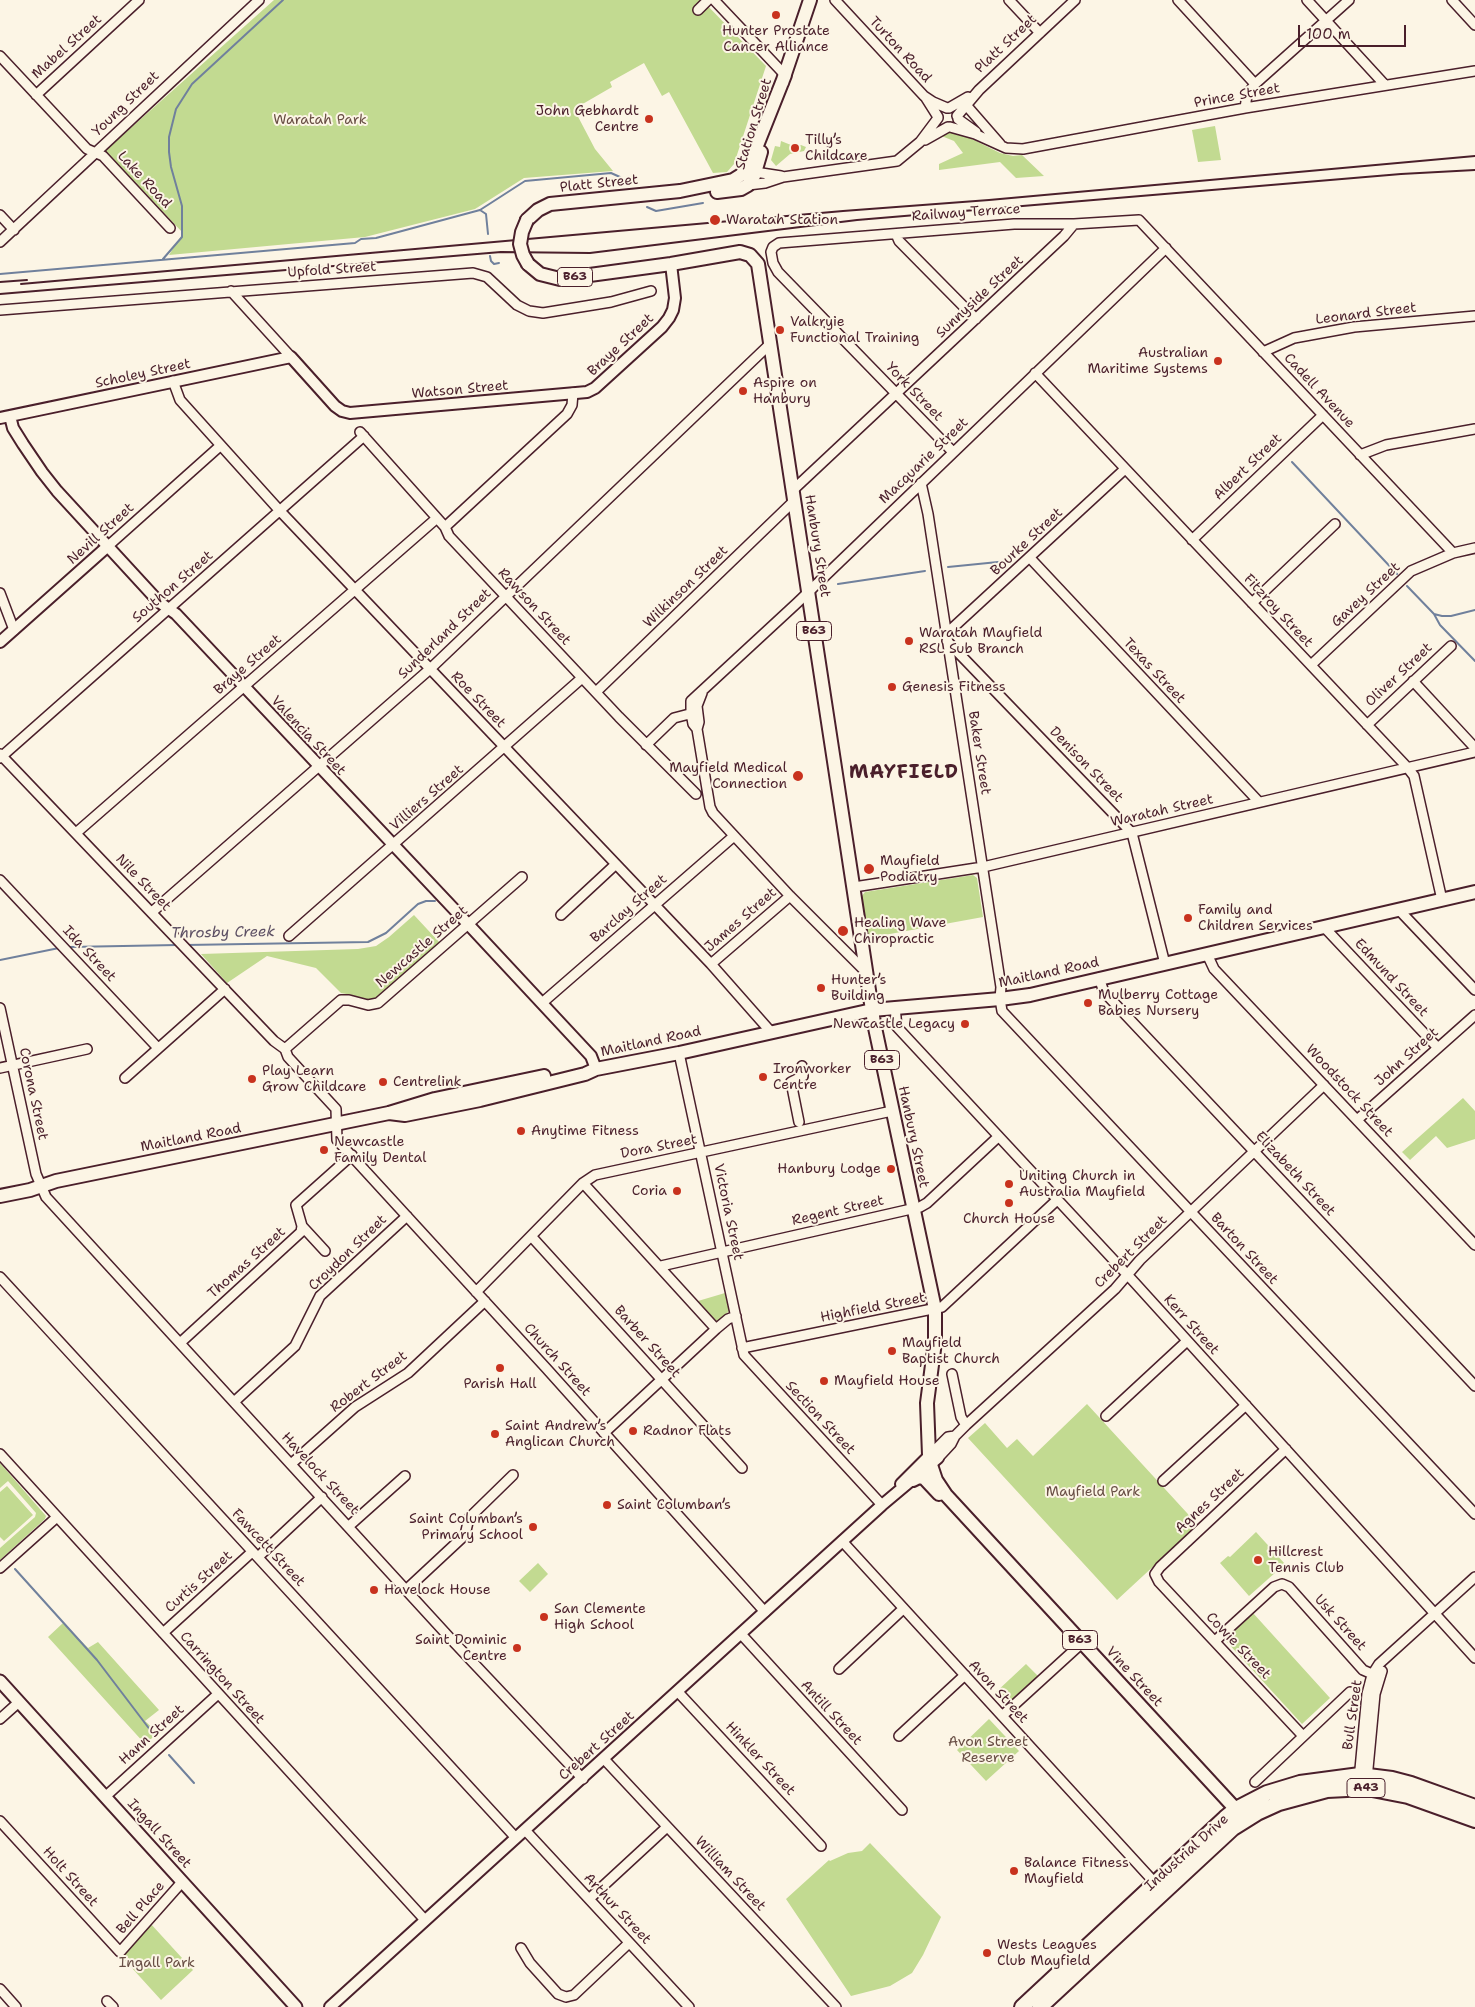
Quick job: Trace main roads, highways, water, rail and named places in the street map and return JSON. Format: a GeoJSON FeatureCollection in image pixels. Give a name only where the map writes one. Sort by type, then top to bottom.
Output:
{"type":"FeatureCollection","features":[{"type":"Feature","properties":{"kind":"highway","name":"Industrial Drive"},"geometry":{"type":"LineString","coordinates":[[1363,1782],[1475,1820]]}},
{"type":"Feature","properties":{"kind":"highway","name":"Industrial Drive"},"geometry":{"type":"LineString","coordinates":[[1022,2007],[1155,1883],[1241,1814],[1279,1802],[1363,1782],[1411,1784],[1475,1807]]}},
{"type":"Feature","properties":{"kind":"highway","name":"Industrial Drive"},"geometry":{"type":"LineString","coordinates":[[1040,2007],[1204,1854],[1241,1814]]}},
{"type":"Feature","properties":{"kind":"main road","name":"Station Street"},"geometry":{"type":"LineString","coordinates":[[723,186],[741,189],[748,185],[755,172],[784,75],[810,0]]}},
{"type":"Feature","properties":{"kind":"main road","name":"Station Street"},"geometry":{"type":"LineString","coordinates":[[723,186],[735,179],[748,165],[784,75]]}},
{"type":"Feature","properties":{"kind":"main road"},"geometry":{"type":"LineString","coordinates":[[723,186],[740,181],[755,172]]}},
{"type":"Feature","properties":{"kind":"main road","name":"Platt Street"},"geometry":{"type":"LineString","coordinates":[[723,186],[550,204],[538,210],[527,220],[520,244],[523,255],[528,264],[540,274],[560,279],[736,253],[750,255]]}},
{"type":"Feature","properties":{"kind":"main road","name":"Hanbury Street"},"geometry":{"type":"LineString","coordinates":[[750,255],[755,259],[759,267],[868,973],[872,1010],[935,1310],[935,1342],[927,1403],[929,1436],[933,1457]]}},
{"type":"Feature","properties":{"kind":"main road","name":"Maitland Road"},"geometry":{"type":"LineString","coordinates":[[0,1196],[56,1181],[389,1113],[405,1115],[480,1100],[585,1074],[596,1069],[679,1053],[872,1010],[1030,995],[1475,892]]}},
{"type":"Feature","properties":{"kind":"main road","name":"Vine Street"},"geometry":{"type":"LineString","coordinates":[[933,1457],[936,1480],[946,1495],[1241,1814]]}},
{"type":"Feature","properties":{"kind":"main road","name":"B63"},"geometry":{"type":"LineString","coordinates":[[913,1480],[924,1478],[944,1499],[960,1511]]}},
{"type":"Feature","properties":{"kind":"main road","name":"Ingall Street"},"geometry":{"type":"LineString","coordinates":[[0,1681],[296,2007]]}},
{"type":"Feature","properties":{"kind":"waterway"},"geometry":{"type":"LineString","coordinates":[[163,259],[182,237],[182,206],[171,167],[169,152],[169,137],[176,109],[192,84],[283,0]]}},
{"type":"Feature","properties":{"kind":"waterway"},"geometry":{"type":"LineString","coordinates":[[0,274],[355,243],[361,239],[376,238],[480,210],[525,181],[611,173],[620,177],[626,183]]}},
{"type":"Feature","properties":{"kind":"waterway"},"geometry":{"type":"LineString","coordinates":[[647,207],[656,211],[703,203]]}},
{"type":"Feature","properties":{"kind":"waterway"},"geometry":{"type":"LineString","coordinates":[[480,210],[486,214],[488,234]]}},
{"type":"Feature","properties":{"kind":"waterway"},"geometry":{"type":"LineString","coordinates":[[490,256],[494,264],[499,263]]}},
{"type":"Feature","properties":{"kind":"waterway"},"geometry":{"type":"LineString","coordinates":[[1292,462],[1397,574]]}},
{"type":"Feature","properties":{"kind":"waterway"},"geometry":{"type":"LineString","coordinates":[[948,567],[1008,561]]}},
{"type":"Feature","properties":{"kind":"waterway"},"geometry":{"type":"LineString","coordinates":[[838,584],[925,571]]}},
{"type":"Feature","properties":{"kind":"waterway"},"geometry":{"type":"LineString","coordinates":[[1407,586],[1434,614],[1440,625],[1475,661]]}},
{"type":"Feature","properties":{"kind":"waterway"},"geometry":{"type":"LineString","coordinates":[[1434,614],[1451,616],[1475,610]]}},
{"type":"Feature","properties":{"kind":"waterway","name":"Throsby Creek"},"geometry":{"type":"LineString","coordinates":[[186,945],[368,942],[386,933],[418,904],[426,901],[435,901]]}},
{"type":"Feature","properties":{"kind":"waterway","name":"Throsby Creek"},"geometry":{"type":"LineString","coordinates":[[69,947],[177,945]]}},
{"type":"Feature","properties":{"kind":"waterway","name":"Throsby Creek"},"geometry":{"type":"LineString","coordinates":[[0,960],[59,948]]}},
{"type":"Feature","properties":{"kind":"waterway"},"geometry":{"type":"LineString","coordinates":[[15,1569],[97,1660],[154,1735]]}},
{"type":"Feature","properties":{"kind":"waterway"},"geometry":{"type":"LineString","coordinates":[[169,1755],[194,1783]]}},
{"type":"Feature","properties":{"kind":"railway"},"geometry":{"type":"LineString","coordinates":[[21,284],[1475,156]]}},
{"type":"Feature","properties":{"kind":"railway"},"geometry":{"type":"LineString","coordinates":[[0,294],[501,252],[590,253],[857,220],[1401,174],[1475,170]]}},
{"type":"Feature","properties":{"kind":"railway"},"geometry":{"type":"LineString","coordinates":[[0,282],[27,280]]}},
{"type":"Feature","properties":{"kind":"place","name":"Hunter Prostate Cancer Alliance"},"geometry":{"type":"Point","coordinates":[776,15]}},
{"type":"Feature","properties":{"kind":"place","name":"John Gebhardt Centre"},"geometry":{"type":"Point","coordinates":[649,119]}},
{"type":"Feature","properties":{"kind":"place","name":"Tilly’s Childcare"},"geometry":{"type":"Point","coordinates":[795,148]}},
{"type":"Feature","properties":{"kind":"place","name":"Waratah Station"},"geometry":{"type":"Point","coordinates":[715,220]}},
{"type":"Feature","properties":{"kind":"place","name":"Valkryie Functional Training"},"geometry":{"type":"Point","coordinates":[780,330]}},
{"type":"Feature","properties":{"kind":"place","name":"Australian Maritime Systems"},"geometry":{"type":"Point","coordinates":[1218,361]}},
{"type":"Feature","properties":{"kind":"place","name":"Aspire on Hanbury"},"geometry":{"type":"Point","coordinates":[743,391]}},
{"type":"Feature","properties":{"kind":"place","name":"Waratah Mayfield RSL Sub Branch"},"geometry":{"type":"Point","coordinates":[909,641]}},
{"type":"Feature","properties":{"kind":"place","name":"Genesis Fitness"},"geometry":{"type":"Point","coordinates":[892,687]}},
{"type":"Feature","properties":{"kind":"place","name":"Mayfield Medical Connection"},"geometry":{"type":"Point","coordinates":[798,776]}},
{"type":"Feature","properties":{"kind":"place","name":"Mayfield Podiatry"},"geometry":{"type":"Point","coordinates":[869,869]}},
{"type":"Feature","properties":{"kind":"place","name":"Family and Children Services"},"geometry":{"type":"Point","coordinates":[1188,918]}},
{"type":"Feature","properties":{"kind":"place","name":"Healing Wave Chiropractic"},"geometry":{"type":"Point","coordinates":[843,931]}},
{"type":"Feature","properties":{"kind":"place","name":"Hunter’s Building"},"geometry":{"type":"Point","coordinates":[821,988]}},
{"type":"Feature","properties":{"kind":"place","name":"Mulberry Cottage Babies Nursery"},"geometry":{"type":"Point","coordinates":[1088,1003]}},
{"type":"Feature","properties":{"kind":"place","name":"Newcastle Legacy"},"geometry":{"type":"Point","coordinates":[965,1024]}},
{"type":"Feature","properties":{"kind":"place","name":"Ironworker Centre"},"geometry":{"type":"Point","coordinates":[763,1077]}},
{"type":"Feature","properties":{"kind":"place","name":"Play Learn Grow Childcare"},"geometry":{"type":"Point","coordinates":[252,1079]}},
{"type":"Feature","properties":{"kind":"place","name":"Centrelink"},"geometry":{"type":"Point","coordinates":[383,1082]}},
{"type":"Feature","properties":{"kind":"place","name":"Anytime Fitness"},"geometry":{"type":"Point","coordinates":[521,1131]}},
{"type":"Feature","properties":{"kind":"place","name":"Newcastle Family Dental"},"geometry":{"type":"Point","coordinates":[324,1150]}},
{"type":"Feature","properties":{"kind":"place","name":"Hanbury Lodge"},"geometry":{"type":"Point","coordinates":[891,1169]}},
{"type":"Feature","properties":{"kind":"place","name":"Uniting Church in Australia Mayfield"},"geometry":{"type":"Point","coordinates":[1009,1184]}},
{"type":"Feature","properties":{"kind":"place","name":"Coria"},"geometry":{"type":"Point","coordinates":[677,1191]}},
{"type":"Feature","properties":{"kind":"place","name":"Church House"},"geometry":{"type":"Point","coordinates":[1009,1203]}},
{"type":"Feature","properties":{"kind":"place","name":"Mayfield Baptist Church"},"geometry":{"type":"Point","coordinates":[892,1351]}},
{"type":"Feature","properties":{"kind":"place","name":"Parish Hall"},"geometry":{"type":"Point","coordinates":[500,1368]}},
{"type":"Feature","properties":{"kind":"place","name":"Mayfield House"},"geometry":{"type":"Point","coordinates":[824,1381]}},
{"type":"Feature","properties":{"kind":"place","name":"Radnor Flats"},"geometry":{"type":"Point","coordinates":[633,1431]}},
{"type":"Feature","properties":{"kind":"place","name":"Saint Andrew’s Anglican Church"},"geometry":{"type":"Point","coordinates":[495,1434]}},
{"type":"Feature","properties":{"kind":"place","name":"Saint Columban’s"},"geometry":{"type":"Point","coordinates":[607,1505]}},
{"type":"Feature","properties":{"kind":"place","name":"Saint Columban’s Primary School"},"geometry":{"type":"Point","coordinates":[533,1527]}},
{"type":"Feature","properties":{"kind":"place","name":"Hillcrest Tennis Club"},"geometry":{"type":"Point","coordinates":[1258,1560]}},
{"type":"Feature","properties":{"kind":"place","name":"Havelock House"},"geometry":{"type":"Point","coordinates":[374,1590]}},
{"type":"Feature","properties":{"kind":"place","name":"San Clemente High School"},"geometry":{"type":"Point","coordinates":[544,1617]}},
{"type":"Feature","properties":{"kind":"place","name":"Saint Dominic Centre"},"geometry":{"type":"Point","coordinates":[517,1648]}},
{"type":"Feature","properties":{"kind":"place","name":"Balance Fitness Mayfield"},"geometry":{"type":"Point","coordinates":[1014,1871]}},
{"type":"Feature","properties":{"kind":"place","name":"Wests Leagues Club Mayfield"},"geometry":{"type":"Point","coordinates":[987,1953]}},
{"type":"Feature","properties":{"kind":"district","name":"MAYFIELD"},"geometry":{"type":"Point","coordinates":[904,773]}},
{"type":"Feature","properties":{"kind":"park label","name":"Waratah Park"},"geometry":{"type":"Point","coordinates":[320,120]}},
{"type":"Feature","properties":{"kind":"park label","name":"Mayfield Park"},"geometry":{"type":"Point","coordinates":[1093,1492]}},
{"type":"Feature","properties":{"kind":"park label","name":"Avon Street Reserve"},"geometry":{"type":"Point","coordinates":[988,1750]}},
{"type":"Feature","properties":{"kind":"park label","name":"Ingall Park"},"geometry":{"type":"Point","coordinates":[157,1963]}}]}
